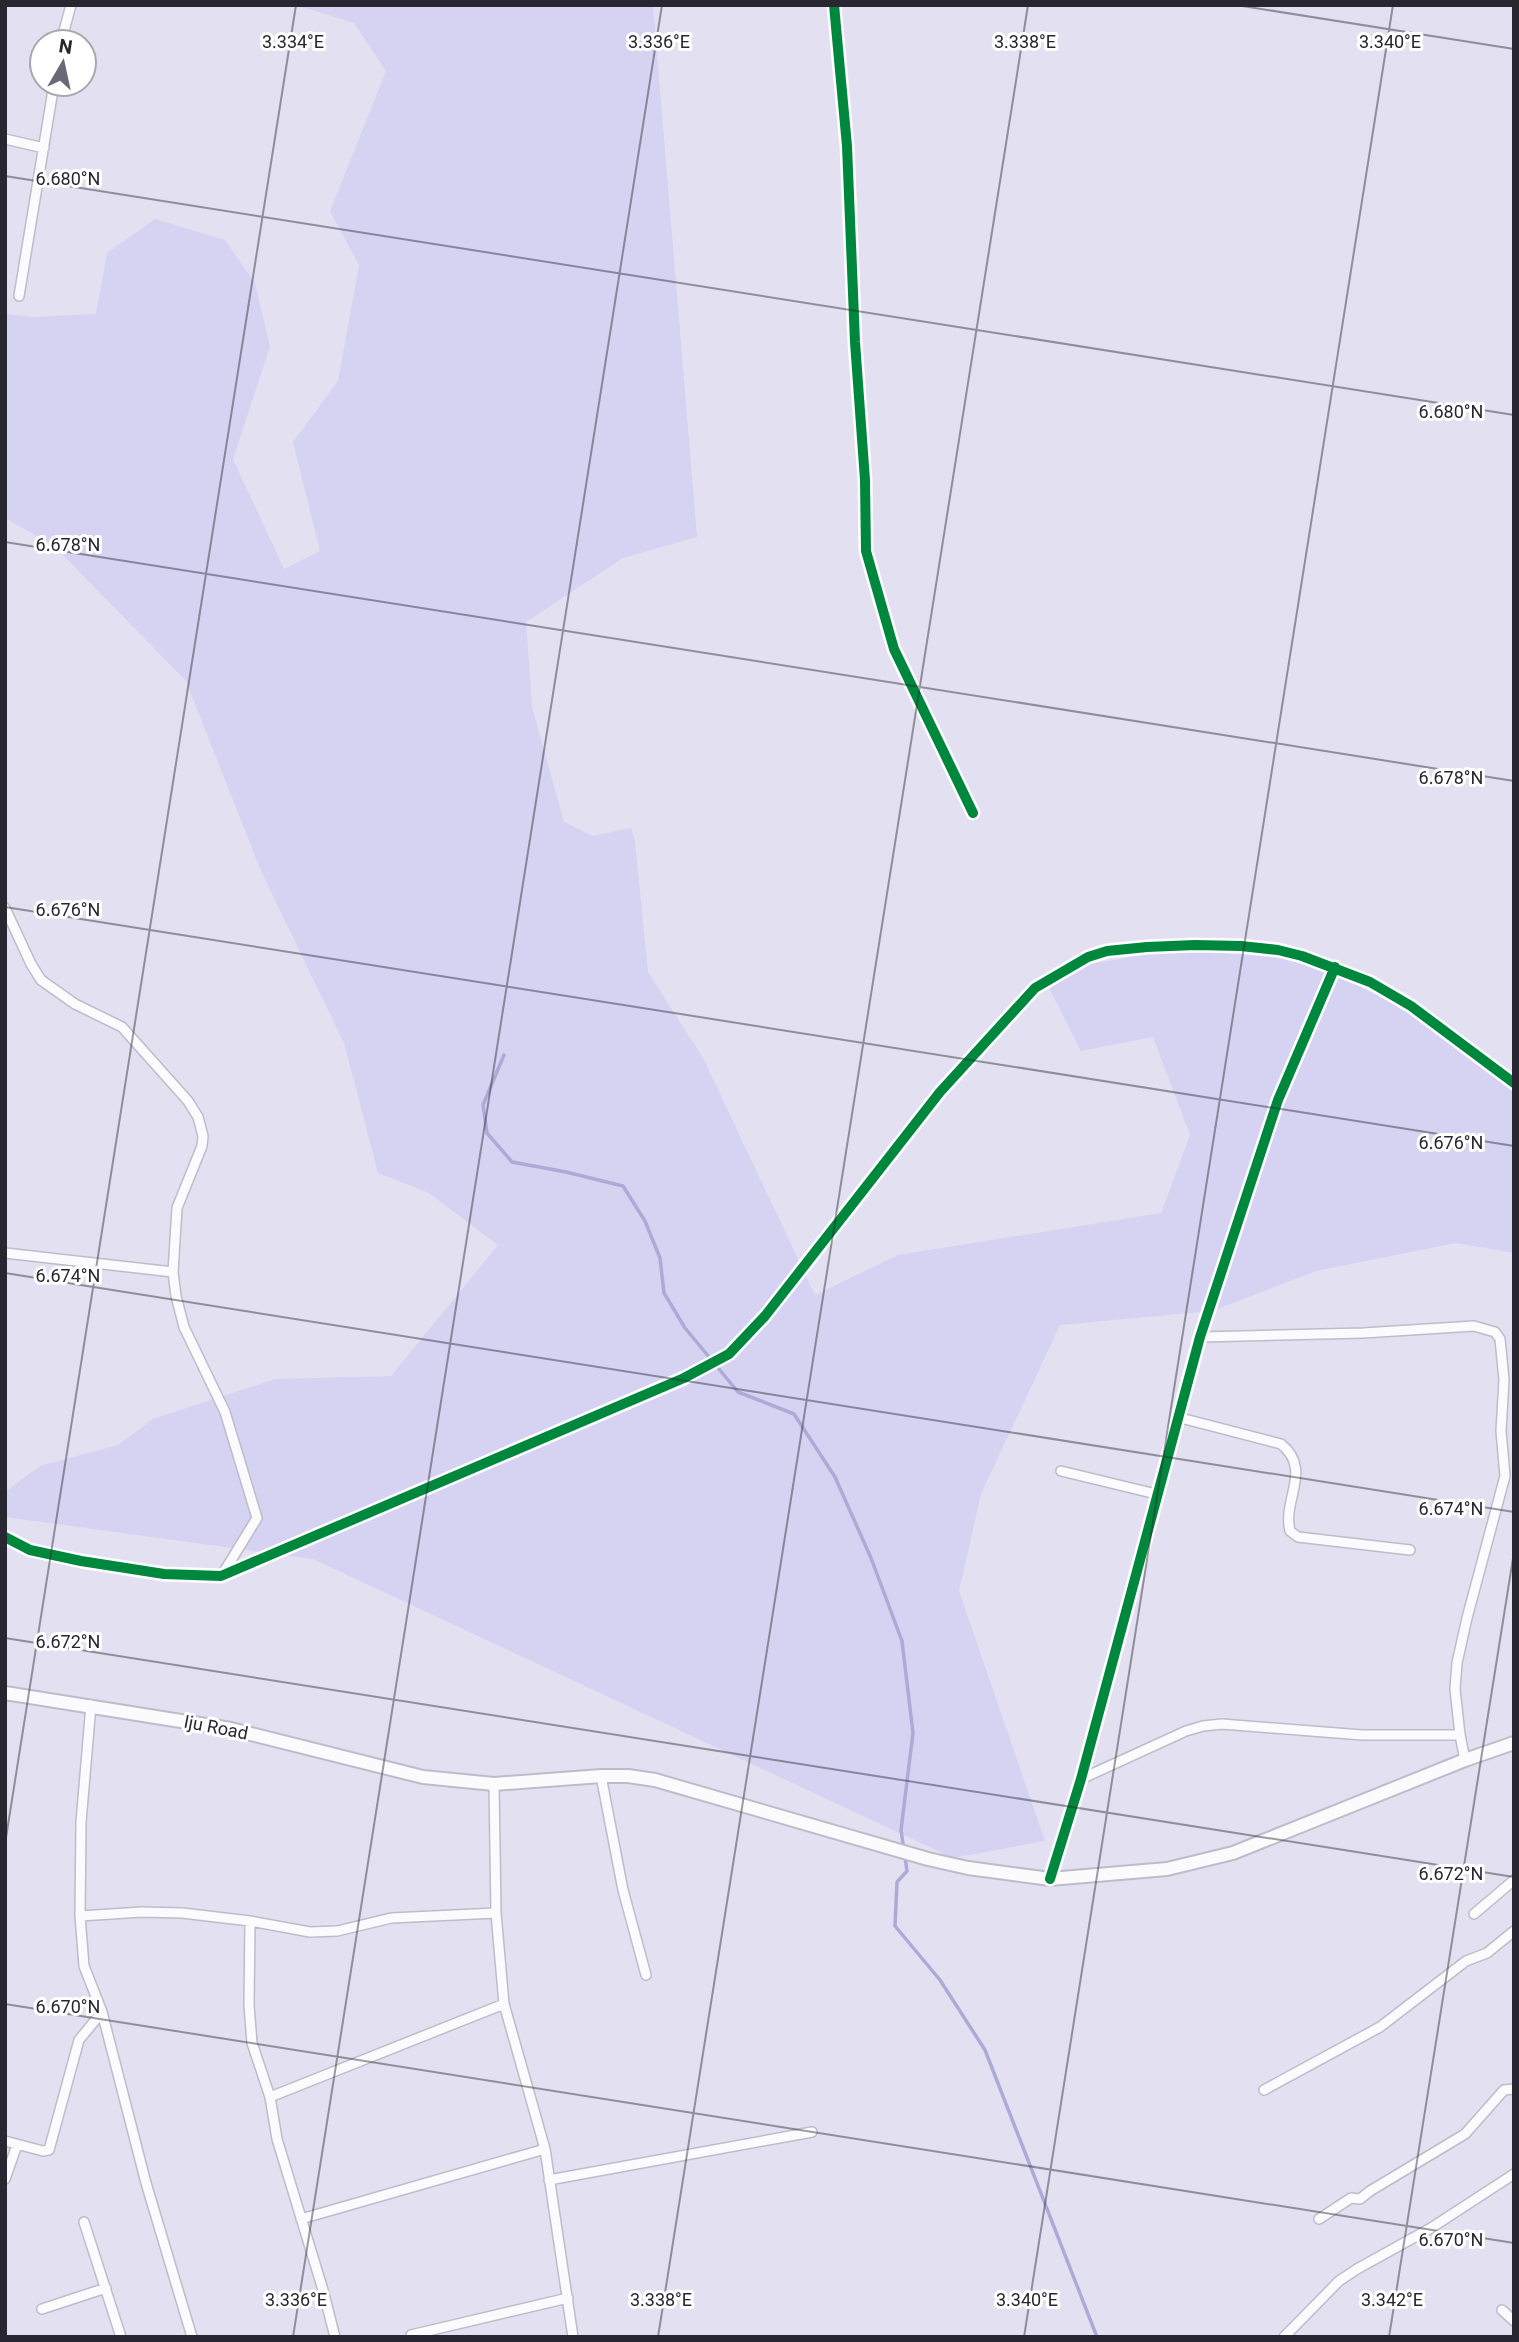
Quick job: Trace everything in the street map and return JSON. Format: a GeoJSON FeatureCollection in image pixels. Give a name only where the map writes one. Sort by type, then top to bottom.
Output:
{"type":"FeatureCollection","features":[{"type":"Feature","properties":{"kind":"main road","name":"Iju Road"},"geometry":{"type":"LineString","coordinates":[[5,1693],[231,1729],[423,1777],[494,1784],[601,1776],[655,1780],[928,1859],[968,1868],[1050,1879],[1167,1869],[1233,1853],[1465,1759],[1514,1743]]}},
{"type":"Feature","properties":{"kind":"street"},"geometry":{"type":"LineString","coordinates":[[65,28],[71,5]]}},
{"type":"Feature","properties":{"kind":"street"},"geometry":{"type":"LineString","coordinates":[[834,5],[847,146],[855,342],[865,480],[866,551],[894,649],[973,813]]}},
{"type":"Feature","properties":{"kind":"street"},"geometry":{"type":"LineString","coordinates":[[19,296],[52,98]]}},
{"type":"Feature","properties":{"kind":"street"},"geometry":{"type":"LineString","coordinates":[[5,139],[44,148]]}},
{"type":"Feature","properties":{"kind":"street"},"geometry":{"type":"LineString","coordinates":[[5,908],[41,980],[75,1004],[122,1027],[188,1101],[198,1117],[203,1136],[202,1146],[177,1208],[173,1272],[176,1296],[184,1327],[225,1412],[257,1518],[221,1576]]}},
{"type":"Feature","properties":{"kind":"street"},"geometry":{"type":"LineString","coordinates":[[5,1537],[30,1550],[81,1561],[164,1574],[221,1576],[684,1378],[729,1354],[774,1306],[940,1092],[1035,988],[1088,957],[1107,951],[1147,947],[1253,947],[1278,950],[1335,967],[1370,982],[1411,1006],[1514,1083]]}},
{"type":"Feature","properties":{"kind":"street"},"geometry":{"type":"LineString","coordinates":[[1050,1879],[1081,1779],[1200,1337],[1278,1100],[1335,967]]}},
{"type":"Feature","properties":{"kind":"street"},"geometry":{"type":"LineString","coordinates":[[5,1253],[173,1272]]}},
{"type":"Feature","properties":{"kind":"street"},"geometry":{"type":"LineString","coordinates":[[1200,1337],[1363,1333],[1474,1326],[1494,1332],[1500,1339],[1504,1380],[1501,1431],[1505,1476],[1457,1663],[1455,1689],[1465,1759]]}},
{"type":"Feature","properties":{"kind":"street"},"geometry":{"type":"LineString","coordinates":[[1177,1417],[1281,1444],[1290,1452],[1296,1461],[1296,1474],[1288,1523],[1290,1531],[1298,1537],[1410,1550]]}},
{"type":"Feature","properties":{"kind":"street"},"geometry":{"type":"LineString","coordinates":[[1061,1471],[1156,1494]]}},
{"type":"Feature","properties":{"kind":"street"},"geometry":{"type":"LineString","coordinates":[[91,1705],[81,1822],[80,1916],[84,1966],[102,2012],[146,2183],[191,2337]]}},
{"type":"Feature","properties":{"kind":"street"},"geometry":{"type":"LineString","coordinates":[[1081,1779],[1186,1731],[1203,1726],[1222,1724],[1362,1735],[1460,1735]]}},
{"type":"Feature","properties":{"kind":"street"},"geometry":{"type":"LineString","coordinates":[[601,1776],[623,1890],[646,1975]]}},
{"type":"Feature","properties":{"kind":"street"},"geometry":{"type":"LineString","coordinates":[[494,1784],[496,1913],[504,2004],[545,2149],[573,2337]]}},
{"type":"Feature","properties":{"kind":"street"},"geometry":{"type":"LineString","coordinates":[[1474,1914],[1512,1885]]}},
{"type":"Feature","properties":{"kind":"street"},"geometry":{"type":"LineString","coordinates":[[80,1916],[142,1912],[182,1913],[310,1932],[337,1931],[391,1918],[496,1913]]}},
{"type":"Feature","properties":{"kind":"street"},"geometry":{"type":"LineString","coordinates":[[250,1921],[249,2005],[252,2043],[270,2097],[277,2139],[335,2337]]}},
{"type":"Feature","properties":{"kind":"street"},"geometry":{"type":"LineString","coordinates":[[1264,2090],[1380,2027],[1466,1961],[1486,1953],[1514,1931]]}},
{"type":"Feature","properties":{"kind":"street"},"geometry":{"type":"LineString","coordinates":[[270,2097],[504,2004]]}},
{"type":"Feature","properties":{"kind":"street"},"geometry":{"type":"LineString","coordinates":[[5,2141],[43,2151],[49,2150],[79,2040],[102,2012]]}},
{"type":"Feature","properties":{"kind":"street"},"geometry":{"type":"LineString","coordinates":[[1319,2219],[1351,2198],[1360,2199],[1465,2134],[1504,2090],[1514,2089]]}},
{"type":"Feature","properties":{"kind":"street"},"geometry":{"type":"LineString","coordinates":[[549,2180],[812,2132]]}},
{"type":"Feature","properties":{"kind":"street"},"geometry":{"type":"LineString","coordinates":[[5,2179],[17,2145]]}},
{"type":"Feature","properties":{"kind":"street"},"geometry":{"type":"LineString","coordinates":[[300,2219],[545,2149]]}},
{"type":"Feature","properties":{"kind":"street"},"geometry":{"type":"LineString","coordinates":[[1284,2337],[1331,2289],[1356,2269],[1430,2228],[1514,2174]]}},
{"type":"Feature","properties":{"kind":"street"},"geometry":{"type":"LineString","coordinates":[[84,2222],[121,2337]]}},
{"type":"Feature","properties":{"kind":"street"},"geometry":{"type":"LineString","coordinates":[[42,2309],[106,2288]]}},
{"type":"Feature","properties":{"kind":"street"},"geometry":{"type":"LineString","coordinates":[[411,2335],[568,2298]]}},
{"type":"Feature","properties":{"kind":"street"},"geometry":{"type":"LineString","coordinates":[[1502,2310],[1514,2321]]}},
{"type":"Feature","properties":{"kind":"shaded area"},"geometry":{"type":"Polygon","coordinates":[[[296,5],[653,5],[697,537],[623,558],[526,622],[532,707],[564,822],[593,836],[631,828],[635,841],[648,972],[703,1058],[815,1295],[898,1255],[1161,1213],[1190,1135],[1153,1037],[1081,1051],[1048,986],[1089,964],[1181,949],[1303,960],[1392,1002],[1514,1087],[1514,1253],[1456,1243],[1316,1271],[1212,1311],[1060,1325],[981,1494],[959,1591],[1045,1841],[953,1858],[313,1559],[5,1517],[5,1492],[40,1466],[118,1445],[153,1419],[275,1379],[391,1376],[498,1245],[429,1193],[378,1173],[344,1043],[261,871],[186,681],[54,546],[5,518],[5,314],[32,317],[96,314],[107,253],[155,219],[225,240],[255,283],[270,347],[233,459],[284,569],[320,551],[293,442],[338,381],[359,265],[330,211],[386,71],[354,23],[296,5]]]}},
{"type":"Feature","properties":{"kind":"waterway"},"geometry":{"type":"LineString","coordinates":[[504,1055],[483,1105],[487,1133],[512,1162],[623,1186],[645,1221],[660,1258],[664,1293],[685,1328],[738,1392],[794,1414],[835,1477],[871,1558],[902,1641],[913,1733],[901,1830],[907,1871],[897,1882],[895,1926],[940,1980],[985,2050],[1097,2337]]}},
{"type":"Feature","properties":{"kind":"cycle path"},"geometry":{"type":"LineString","coordinates":[[834,5],[847,146],[855,342],[865,480],[866,551],[894,649],[973,813]]}},
{"type":"Feature","properties":{"kind":"cycle path"},"geometry":{"type":"LineString","coordinates":[[5,1537],[30,1550],[81,1561],[164,1574],[221,1576],[684,1378],[729,1354],[765,1316],[940,1092],[1035,988],[1088,957],[1107,951],[1195,945],[1241,946],[1302,956],[1370,982],[1411,1006],[1514,1083]]}},
{"type":"Feature","properties":{"kind":"cycle path"},"geometry":{"type":"LineString","coordinates":[[1050,1879],[1081,1779],[1200,1337],[1278,1100],[1335,967]]}}]}
